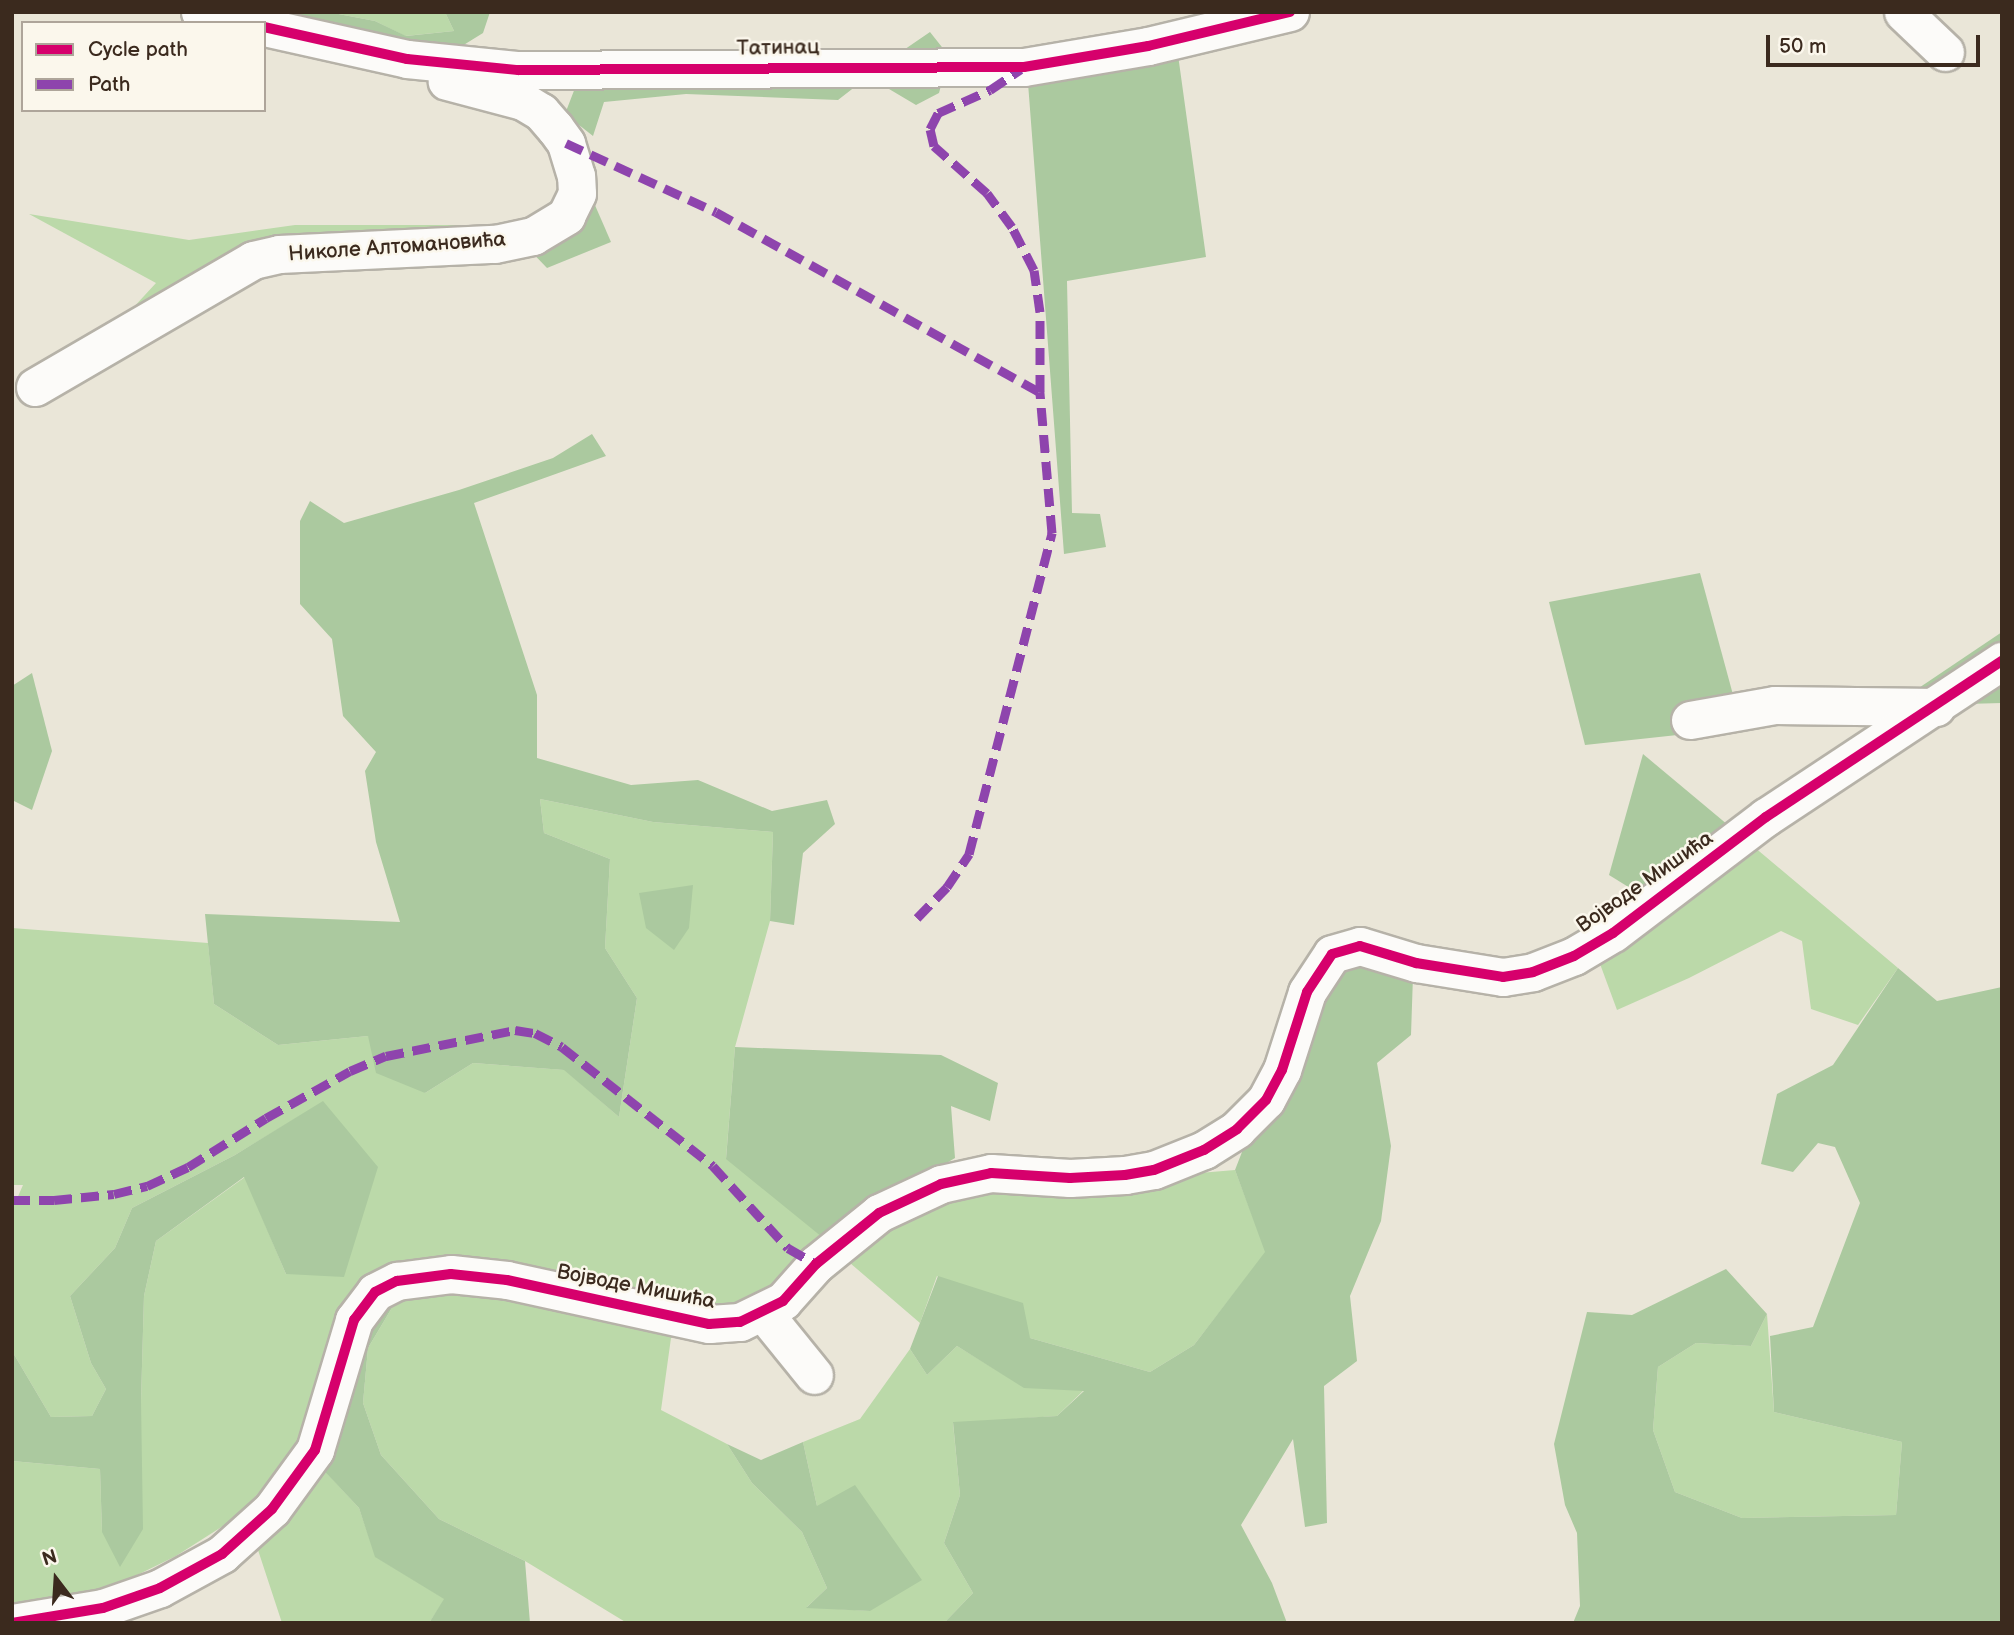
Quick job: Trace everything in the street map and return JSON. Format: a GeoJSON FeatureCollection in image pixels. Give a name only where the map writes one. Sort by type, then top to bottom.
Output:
{"type":"FeatureCollection","features":[{"type":"Feature","properties":{"kind":"street"},"geometry":{"type":"LineString","coordinates":[[201,12],[239,21]]}},
{"type":"Feature","properties":{"kind":"street","name":"Татинац"},"geometry":{"type":"LineString","coordinates":[[266,27],[407,59],[518,70],[1024,67],[1148,46],[1290,12]]}},
{"type":"Feature","properties":{"kind":"street"},"geometry":{"type":"LineString","coordinates":[[1903,12],[1945,52]]}},
{"type":"Feature","properties":{"kind":"street","name":"Николе Алтомановића"},"geometry":{"type":"LineString","coordinates":[[36,387],[253,260],[279,254],[495,244],[533,236],[566,216],[577,193],[576,176],[566,144],[541,112],[523,101],[417,71],[407,59]]}},
{"type":"Feature","properties":{"kind":"street","name":"Војводе Мишића"},"geometry":{"type":"LineString","coordinates":[[12,1623],[103,1608],[160,1588],[222,1554],[272,1509],[314,1450],[354,1320],[375,1292],[397,1282],[451,1275],[508,1280],[709,1324],[740,1322],[783,1301],[816,1264],[879,1213],[941,1184],[991,1173],[1070,1178],[1125,1175],[1154,1170],[1204,1150],[1237,1129],[1266,1100],[1282,1069],[1307,992],[1332,954],[1360,946],[1416,962],[1503,977],[1533,972],[1574,956],[1613,933],[1766,817],[1936,707],[2002,660]]}},
{"type":"Feature","properties":{"kind":"street"},"geometry":{"type":"LineString","coordinates":[[1690,720],[1775,705],[1936,707]]}},
{"type":"Feature","properties":{"kind":"street"},"geometry":{"type":"LineString","coordinates":[[763,1312],[814,1375]]}},
{"type":"Feature","properties":{"kind":"green space"},"geometry":{"type":"Polygon","coordinates":[[[201,12],[328,12],[375,21],[406,36],[454,31],[445,12],[490,12],[483,33],[462,46],[391,73],[266,33],[266,21],[229,21],[201,12]]]}},
{"type":"Feature","properties":{"kind":"green space"},"geometry":{"type":"Polygon","coordinates":[[[328,12],[445,12],[454,31],[405,36],[375,21],[328,12]]]}},
{"type":"Feature","properties":{"kind":"green space"},"geometry":{"type":"Polygon","coordinates":[[[1174,26],[1206,257],[1067,281],[1072,513],[1100,514],[1106,547],[1064,554],[1028,83],[1041,44],[1174,26]]]}},
{"type":"Feature","properties":{"kind":"green space"},"geometry":{"type":"Polygon","coordinates":[[[930,32],[949,56],[939,93],[916,105],[884,86],[856,86],[838,100],[686,94],[604,102],[593,136],[565,114],[580,75],[892,58],[930,32]]]}},
{"type":"Feature","properties":{"kind":"green space"},"geometry":{"type":"Polygon","coordinates":[[[591,196],[611,242],[547,268],[523,243],[591,196]]]}},
{"type":"Feature","properties":{"kind":"green space"},"geometry":{"type":"Polygon","coordinates":[[[29,214],[189,240],[295,225],[535,225],[277,260],[84,361],[156,283],[29,214]]]}},
{"type":"Feature","properties":{"kind":"green space"},"geometry":{"type":"Polygon","coordinates":[[[592,434],[606,456],[474,503],[537,695],[537,758],[631,785],[698,780],[772,811],[827,800],[835,824],[803,853],[794,925],[770,921],[773,832],[653,822],[540,799],[544,833],[610,859],[605,948],[637,998],[619,1117],[564,1070],[473,1063],[425,1093],[376,1073],[368,1036],[278,1045],[214,1004],[205,914],[400,922],[376,842],[365,771],[376,752],[343,716],[332,639],[300,604],[300,521],[310,501],[344,523],[459,490],[553,458],[592,434]]]}},
{"type":"Feature","properties":{"kind":"green space"},"geometry":{"type":"Polygon","coordinates":[[[1700,573],[1742,728],[1585,745],[1549,602],[1700,573]]]}},
{"type":"Feature","properties":{"kind":"green space"},"geometry":{"type":"Polygon","coordinates":[[[2002,632],[2002,703],[1892,706],[2002,632]]]}},
{"type":"Feature","properties":{"kind":"green space"},"geometry":{"type":"Polygon","coordinates":[[[32,673],[52,751],[32,810],[12,800],[12,686],[32,673]]]}},
{"type":"Feature","properties":{"kind":"green space"},"geometry":{"type":"Polygon","coordinates":[[[1643,754],[1728,825],[1643,896],[1609,875],[1643,754]]]}},
{"type":"Feature","properties":{"kind":"green space"},"geometry":{"type":"Polygon","coordinates":[[[540,799],[653,822],[773,832],[770,921],[735,1047],[726,1158],[899,1218],[974,1192],[1235,1170],[1266,1252],[1194,1345],[1150,1372],[1030,1338],[937,1276],[920,1323],[843,1257],[671,1338],[661,1410],[727,1444],[752,1483],[802,1532],[827,1588],[807,1607],[870,1611],[817,1506],[803,1442],[860,1419],[910,1349],[927,1375],[957,1346],[1024,1387],[1084,1390],[1057,1416],[953,1423],[960,1495],[944,1543],[973,1593],[944,1623],[627,1623],[525,1561],[439,1519],[381,1455],[363,1403],[368,1348],[393,1306],[330,1333],[301,1445],[359,1508],[376,1557],[445,1599],[429,1623],[282,1623],[257,1547],[300,1449],[234,1519],[176,1556],[123,1582],[12,1612],[12,1461],[100,1469],[102,1532],[141,1401],[144,1296],[156,1241],[245,1177],[286,1274],[323,1102],[235,1155],[132,1208],[115,1248],[70,1296],[91,1363],[106,1389],[92,1416],[51,1417],[12,1351],[12,1210],[23,1185],[12,1185],[12,928],[208,943],[214,1004],[278,1045],[368,1036],[425,1093],[473,1063],[565,1070],[619,1117],[637,998],[605,948],[610,859],[544,833],[540,799]]]}},
{"type":"Feature","properties":{"kind":"green space"},"geometry":{"type":"Polygon","coordinates":[[[1728,825],[1898,968],[1858,1025],[1811,1009],[1802,941],[1781,931],[1689,978],[1617,1010],[1596,953],[1728,825]]]}},
{"type":"Feature","properties":{"kind":"green space"},"geometry":{"type":"Polygon","coordinates":[[[693,885],[689,928],[674,950],[646,928],[639,893],[693,885]]]}},
{"type":"Feature","properties":{"kind":"green space"},"geometry":{"type":"Polygon","coordinates":[[[1320,951],[1413,976],[1411,1035],[1377,1063],[1391,1146],[1381,1221],[1350,1296],[1357,1361],[1324,1386],[1327,1523],[1305,1527],[1293,1439],[1241,1525],[1272,1583],[1287,1623],[944,1623],[973,1593],[944,1543],[960,1495],[953,1422],[1057,1416],[1084,1391],[1024,1388],[957,1346],[927,1375],[910,1349],[938,1276],[1023,1303],[1030,1338],[1150,1372],[1194,1345],[1265,1252],[1235,1170],[1320,951]]]}},
{"type":"Feature","properties":{"kind":"green space"},"geometry":{"type":"Polygon","coordinates":[[[1898,968],[1937,1001],[2002,987],[2002,1623],[1573,1623],[1580,1606],[1577,1533],[1565,1505],[1554,1444],[1587,1312],[1632,1315],[1726,1269],[1767,1314],[1751,1346],[1696,1343],[1658,1367],[1653,1430],[1675,1492],[1742,1518],[1896,1515],[1902,1442],[1774,1412],[1770,1336],[1813,1327],[1860,1203],[1835,1147],[1818,1143],[1793,1172],[1761,1164],[1777,1094],[1833,1065],[1898,968]]]}},
{"type":"Feature","properties":{"kind":"green space"},"geometry":{"type":"Polygon","coordinates":[[[735,1047],[941,1055],[998,1083],[990,1121],[951,1106],[955,1158],[822,1237],[726,1159],[735,1047]]]}},
{"type":"Feature","properties":{"kind":"green space"},"geometry":{"type":"Polygon","coordinates":[[[323,1101],[378,1167],[344,1277],[286,1274],[244,1177],[156,1241],[144,1296],[141,1401],[143,1529],[120,1567],[102,1532],[100,1469],[12,1461],[12,1351],[51,1417],[92,1416],[106,1389],[91,1363],[70,1296],[115,1248],[132,1208],[235,1155],[323,1101]]]}},
{"type":"Feature","properties":{"kind":"green space"},"geometry":{"type":"Polygon","coordinates":[[[368,1281],[393,1306],[368,1348],[363,1403],[381,1455],[439,1519],[525,1561],[530,1623],[429,1623],[444,1599],[375,1557],[359,1508],[301,1446],[330,1333],[368,1281]]]}},
{"type":"Feature","properties":{"kind":"green space"},"geometry":{"type":"Polygon","coordinates":[[[1767,1314],[1774,1412],[1902,1442],[1896,1515],[1742,1518],[1675,1492],[1653,1430],[1658,1367],[1696,1343],[1751,1346],[1767,1314]]]}},
{"type":"Feature","properties":{"kind":"green space"},"geometry":{"type":"Polygon","coordinates":[[[803,1442],[817,1506],[855,1485],[922,1580],[870,1611],[806,1608],[827,1588],[802,1532],[752,1483],[727,1444],[761,1460],[803,1442]]]}},
{"type":"Feature","properties":{"kind":"marked path"},"geometry":{"type":"LineString","coordinates":[[917,918],[947,887],[969,854],[1052,533],[1040,392],[1040,312],[1034,270],[1012,227],[987,193],[934,146],[930,129],[938,113],[990,90],[1021,69]]}},
{"type":"Feature","properties":{"kind":"marked path"},"geometry":{"type":"LineString","coordinates":[[566,143],[716,212],[1040,392]]}},
{"type":"Feature","properties":{"kind":"marked path"},"geometry":{"type":"LineString","coordinates":[[12,1200],[54,1200],[114,1194],[147,1186],[188,1167],[266,1118],[350,1071],[386,1056],[515,1030],[535,1033],[562,1047],[713,1166],[788,1248],[816,1264]]}},
{"type":"Feature","properties":{"kind":"cycle path"},"geometry":{"type":"LineString","coordinates":[[266,27],[407,59],[518,70],[1024,67],[1148,46],[1290,12]]}},
{"type":"Feature","properties":{"kind":"cycle path"},"geometry":{"type":"LineString","coordinates":[[12,1623],[103,1608],[160,1588],[222,1554],[272,1509],[315,1450],[354,1320],[375,1292],[397,1281],[451,1274],[507,1280],[709,1324],[740,1322],[783,1301],[816,1264],[879,1213],[941,1184],[991,1173],[1070,1178],[1125,1175],[1154,1170],[1204,1150],[1237,1129],[1266,1100],[1282,1070],[1307,992],[1332,954],[1360,946],[1416,963],[1503,977],[1533,972],[1574,956],[1613,933],[1766,817],[2002,661]]}}]}
